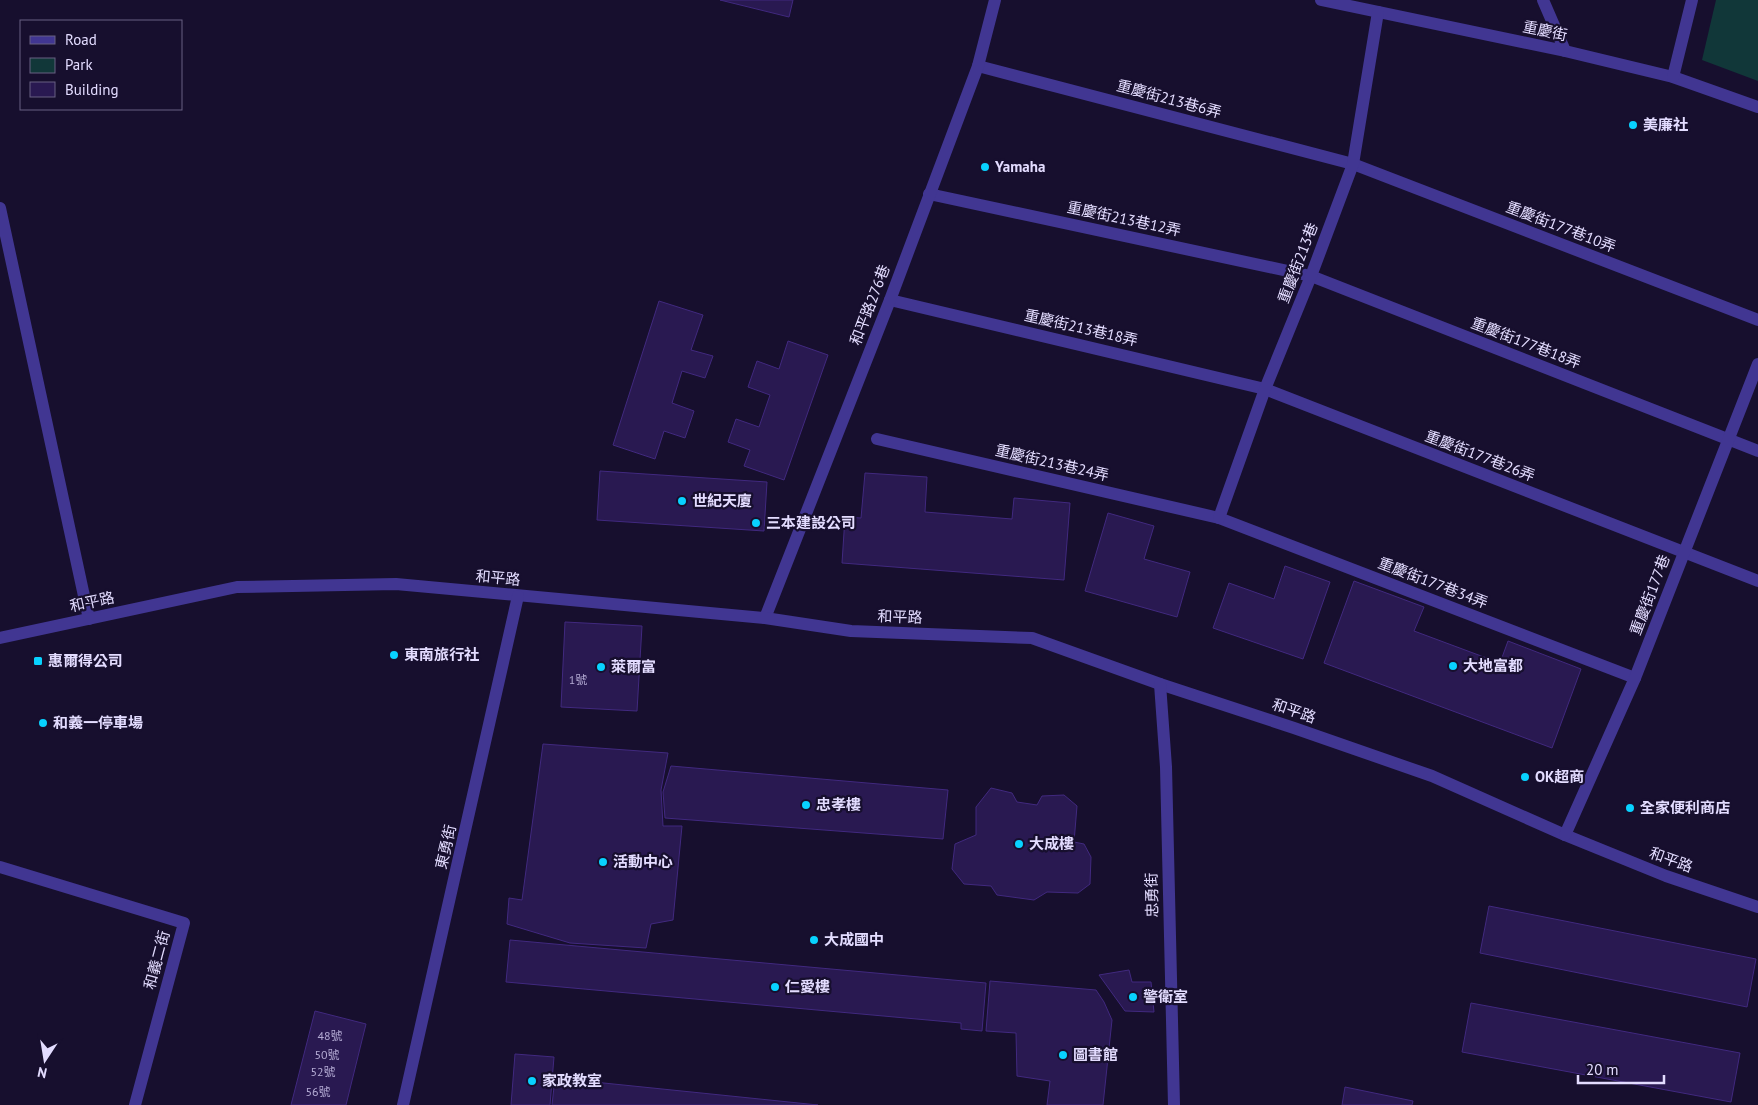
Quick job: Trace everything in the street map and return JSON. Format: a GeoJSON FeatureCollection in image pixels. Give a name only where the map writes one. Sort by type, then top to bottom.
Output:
{"type":"FeatureCollection","features":[{"type":"Feature","properties":{"kind":"street","name":"和平路276巷"},"geometry":{"type":"LineString","coordinates":[[765,618],[890,300],[978,66],[995,0]]}},
{"type":"Feature","properties":{"kind":"street","name":"重慶街"},"geometry":{"type":"LineString","coordinates":[[1321,0],[1565,51],[1673,77],[1758,106]]}},
{"type":"Feature","properties":{"kind":"street"},"geometry":{"type":"LineString","coordinates":[[1543,0],[1565,51]]}},
{"type":"Feature","properties":{"kind":"street"},"geometry":{"type":"LineString","coordinates":[[1673,77],[1692,0]]}},
{"type":"Feature","properties":{"kind":"street","name":"重慶街213巷"},"geometry":{"type":"LineString","coordinates":[[1219,518],[1265,389],[1311,276],[1353,164],[1378,12]]}},
{"type":"Feature","properties":{"kind":"street","name":"重慶街213巷6弄"},"geometry":{"type":"LineString","coordinates":[[978,66],[1353,164]]}},
{"type":"Feature","properties":{"kind":"street","name":"重慶街177巷10弄"},"geometry":{"type":"LineString","coordinates":[[1353,164],[1758,320]]}},
{"type":"Feature","properties":{"kind":"street","name":"重慶街213巷12弄"},"geometry":{"type":"LineString","coordinates":[[930,194],[1311,276]]}},
{"type":"Feature","properties":{"kind":"street"},"geometry":{"type":"LineString","coordinates":[[0,208],[90,619]]}},
{"type":"Feature","properties":{"kind":"street","name":"重慶街177巷18弄"},"geometry":{"type":"LineString","coordinates":[[1311,276],[1758,451]]}},
{"type":"Feature","properties":{"kind":"street","name":"重慶街213巷18弄"},"geometry":{"type":"LineString","coordinates":[[890,300],[1265,389]]}},
{"type":"Feature","properties":{"kind":"street","name":"重慶街177巷"},"geometry":{"type":"LineString","coordinates":[[1565,835],[1635,678],[1758,364]]}},
{"type":"Feature","properties":{"kind":"street","name":"重慶街177巷26弄"},"geometry":{"type":"LineString","coordinates":[[1265,389],[1758,581]]}},
{"type":"Feature","properties":{"kind":"street","name":"重慶街213巷24弄"},"geometry":{"type":"LineString","coordinates":[[877,439],[1219,518]]}},
{"type":"Feature","properties":{"kind":"street","name":"重慶街177巷34弄"},"geometry":{"type":"LineString","coordinates":[[1219,518],[1635,678]]}},
{"type":"Feature","properties":{"kind":"street","name":"和平路"},"geometry":{"type":"LineString","coordinates":[[0,638],[237,587],[396,584],[765,618],[851,631],[1032,638],[1160,684],[1432,776],[1565,835],[1666,876],[1758,906]]}},
{"type":"Feature","properties":{"kind":"street","name":"東勇街"},"geometry":{"type":"LineString","coordinates":[[403,1105],[518,596]]}},
{"type":"Feature","properties":{"kind":"street","name":"忠勇街"},"geometry":{"type":"LineString","coordinates":[[1160,684],[1166,767],[1174,1105]]}},
{"type":"Feature","properties":{"kind":"street","name":"和義二街"},"geometry":{"type":"LineString","coordinates":[[0,866],[184,923],[134,1105]]}},
{"type":"Feature","properties":{"kind":"green space"},"geometry":{"type":"Polygon","coordinates":[[[1716,0],[1758,0],[1758,81],[1702,60],[1716,0]]]}},
{"type":"Feature","properties":{"kind":"building"},"geometry":{"type":"Polygon","coordinates":[[[720,0],[793,0],[789,17],[720,0]]]}},
{"type":"Feature","properties":{"kind":"building"},"geometry":{"type":"Polygon","coordinates":[[[659,301],[703,315],[691,350],[713,356],[705,378],[682,371],[672,403],[694,411],[685,438],[664,431],[655,459],[613,445],[659,301]]]}},
{"type":"Feature","properties":{"kind":"building","name":"世紀天廈"},"geometry":{"type":"Polygon","coordinates":[[[788,341],[828,355],[784,480],[744,466],[750,450],[728,442],[736,419],[759,427],[770,395],[748,387],[757,361],[779,369],[788,341]]]}},
{"type":"Feature","properties":{"kind":"building","name":"世紀天廈"},"geometry":{"type":"Polygon","coordinates":[[[600,471],[767,482],[764,531],[597,520],[600,471]]]}},
{"type":"Feature","properties":{"kind":"building"},"geometry":{"type":"Polygon","coordinates":[[[865,473],[927,477],[925,512],[1012,519],[1014,498],[1070,503],[1064,580],[842,563],[845,517],[861,518],[865,473]]]}},
{"type":"Feature","properties":{"kind":"building"},"geometry":{"type":"Polygon","coordinates":[[[1108,513],[1154,526],[1144,559],[1190,572],[1177,617],[1085,591],[1108,513]]]}},
{"type":"Feature","properties":{"kind":"building"},"geometry":{"type":"Polygon","coordinates":[[[1285,566],[1330,582],[1303,659],[1213,628],[1229,583],[1274,599],[1285,566]]]}},
{"type":"Feature","properties":{"kind":"building","name":"大地富都"},"geometry":{"type":"Polygon","coordinates":[[[1354,581],[1424,607],[1414,631],[1500,663],[1508,641],[1581,669],[1552,748],[1324,663],[1354,581]]]}},
{"type":"Feature","properties":{"kind":"building","name":"萊爾富"},"geometry":{"type":"Polygon","coordinates":[[[565,622],[642,626],[637,711],[561,707],[565,622]]]}},
{"type":"Feature","properties":{"kind":"building","name":"活動中心"},"geometry":{"type":"Polygon","coordinates":[[[543,744],[668,753],[661,790],[663,826],[682,826],[673,920],[651,924],[646,948],[570,943],[507,924],[509,898],[522,900],[543,744]]]}},
{"type":"Feature","properties":{"kind":"building","name":"忠孝樓"},"geometry":{"type":"Polygon","coordinates":[[[671,766],[948,790],[943,839],[665,818],[663,792],[671,766]]]}},
{"type":"Feature","properties":{"kind":"building","name":"大成樓"},"geometry":{"type":"Polygon","coordinates":[[[991,788],[1012,793],[1017,802],[1037,805],[1042,796],[1064,795],[1077,806],[1074,842],[1084,844],[1091,857],[1090,884],[1078,893],[1047,892],[1034,900],[997,895],[991,886],[964,884],[952,869],[955,844],[976,835],[976,807],[991,788]]]}},
{"type":"Feature","properties":{"kind":"building"},"geometry":{"type":"Polygon","coordinates":[[[1489,906],[1756,959],[1747,1007],[1480,953],[1489,906]]]}},
{"type":"Feature","properties":{"kind":"building","name":"仁愛樓"},"geometry":{"type":"Polygon","coordinates":[[[510,940],[986,983],[982,1031],[961,1029],[961,1023],[506,982],[510,940]]]}},
{"type":"Feature","properties":{"kind":"building","name":"警衛室"},"geometry":{"type":"Polygon","coordinates":[[[1129,970],[1132,982],[1151,982],[1154,1012],[1125,1011],[1099,975],[1129,970]]]}},
{"type":"Feature","properties":{"kind":"building","name":"圖書館"},"geometry":{"type":"Polygon","coordinates":[[[990,981],[1096,990],[1112,1020],[1103,1105],[1047,1105],[1050,1081],[1017,1076],[1016,1033],[986,1031],[990,981]]]}},
{"type":"Feature","properties":{"kind":"building"},"geometry":{"type":"Polygon","coordinates":[[[1471,1003],[1740,1053],[1731,1102],[1462,1052],[1471,1003]]]}},
{"type":"Feature","properties":{"kind":"building"},"geometry":{"type":"Polygon","coordinates":[[[315,1011],[366,1024],[346,1105],[291,1105],[315,1011]]]}},
{"type":"Feature","properties":{"kind":"building","name":"家政教室"},"geometry":{"type":"Polygon","coordinates":[[[515,1054],[554,1057],[550,1105],[511,1105],[515,1054]]]}},
{"type":"Feature","properties":{"kind":"building"},"geometry":{"type":"Polygon","coordinates":[[[555,1078],[818,1105],[552,1105],[555,1078]]]}},
{"type":"Feature","properties":{"kind":"building"},"geometry":{"type":"Polygon","coordinates":[[[1345,1087],[1413,1101],[1412,1105],[1342,1105],[1345,1087]]]}},
{"type":"Feature","properties":{"kind":"place","name":"美廉社"},"geometry":{"type":"Point","coordinates":[1633,125]}},
{"type":"Feature","properties":{"kind":"place","name":"Yamaha"},"geometry":{"type":"Point","coordinates":[985,167]}},
{"type":"Feature","properties":{"kind":"place","name":"世紀天廈"},"geometry":{"type":"Point","coordinates":[682,501]}},
{"type":"Feature","properties":{"kind":"place","name":"三本建設公司"},"geometry":{"type":"Point","coordinates":[756,523]}},
{"type":"Feature","properties":{"kind":"place","name":"東南旅行社"},"geometry":{"type":"Point","coordinates":[394,655]}},
{"type":"Feature","properties":{"kind":"place","name":"惠爾得公司"},"geometry":{"type":"Point","coordinates":[38,661]}},
{"type":"Feature","properties":{"kind":"place","name":"大地富都"},"geometry":{"type":"Point","coordinates":[1453,666]}},
{"type":"Feature","properties":{"kind":"place","name":"萊爾富"},"geometry":{"type":"Point","coordinates":[601,667]}},
{"type":"Feature","properties":{"kind":"place","name":"和義一停車場"},"geometry":{"type":"Point","coordinates":[43,723]}},
{"type":"Feature","properties":{"kind":"place","name":"OK超商"},"geometry":{"type":"Point","coordinates":[1525,777]}},
{"type":"Feature","properties":{"kind":"place","name":"忠孝樓"},"geometry":{"type":"Point","coordinates":[806,805]}},
{"type":"Feature","properties":{"kind":"place","name":"全家便利商店"},"geometry":{"type":"Point","coordinates":[1630,808]}},
{"type":"Feature","properties":{"kind":"place","name":"大成樓"},"geometry":{"type":"Point","coordinates":[1019,844]}},
{"type":"Feature","properties":{"kind":"place","name":"活動中心"},"geometry":{"type":"Point","coordinates":[603,862]}},
{"type":"Feature","properties":{"kind":"place","name":"大成國中"},"geometry":{"type":"Point","coordinates":[814,940]}},
{"type":"Feature","properties":{"kind":"place","name":"仁愛樓"},"geometry":{"type":"Point","coordinates":[775,987]}},
{"type":"Feature","properties":{"kind":"place","name":"警衛室"},"geometry":{"type":"Point","coordinates":[1133,997]}},
{"type":"Feature","properties":{"kind":"place","name":"圖書館"},"geometry":{"type":"Point","coordinates":[1063,1055]}},
{"type":"Feature","properties":{"kind":"place","name":"家政教室"},"geometry":{"type":"Point","coordinates":[532,1081]}}]}
